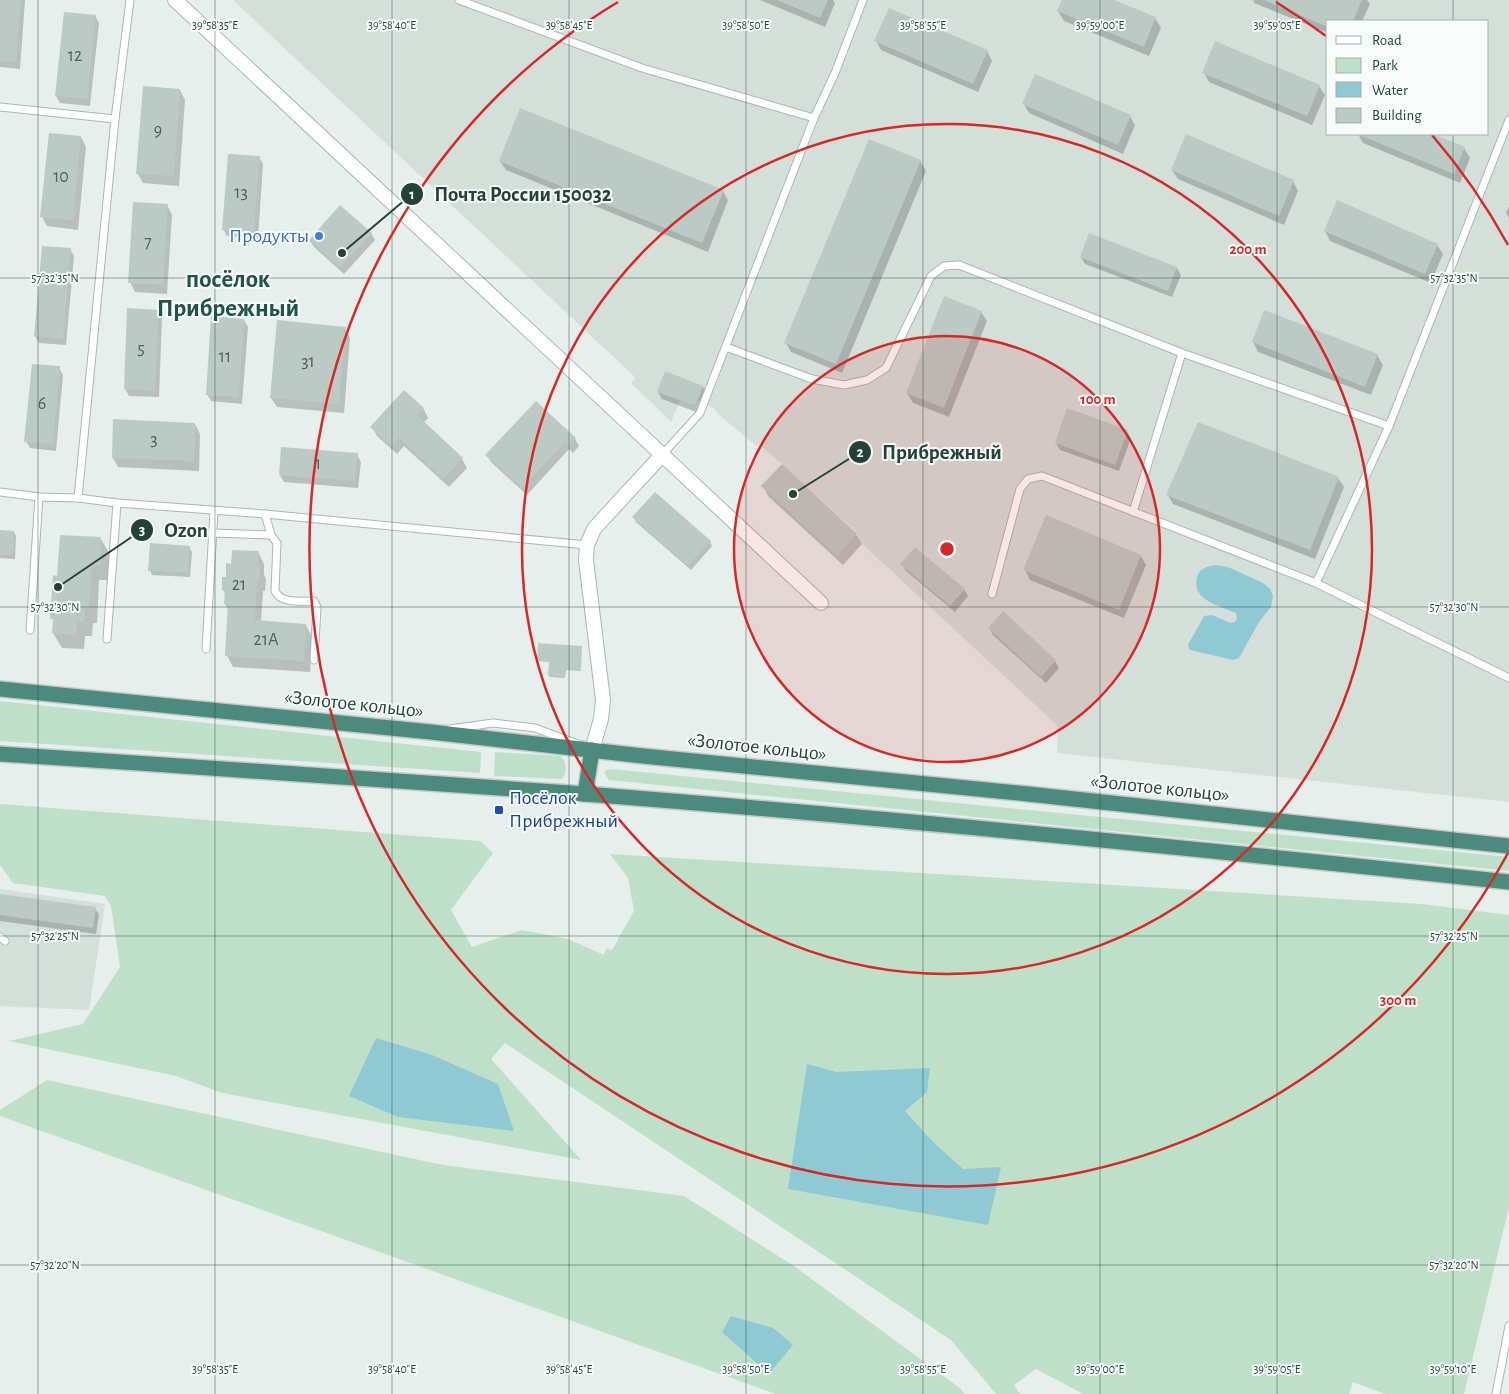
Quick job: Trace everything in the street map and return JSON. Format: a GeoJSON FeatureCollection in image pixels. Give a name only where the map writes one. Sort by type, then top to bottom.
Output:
{"type":"FeatureCollection","features":[{"type":"Feature","properties":{"kind":"highway","name":"«Золотое кольцо»"},"geometry":{"type":"LineString","coordinates":[[0,689],[1028,794],[1509,846]]}},
{"type":"Feature","properties":{"kind":"highway"},"geometry":{"type":"LineString","coordinates":[[585,794],[592,750]]}},
{"type":"Feature","properties":{"kind":"highway"},"geometry":{"type":"LineString","coordinates":[[0,754],[585,794],[1239,853],[1509,882]]}},
{"type":"Feature","properties":{"kind":"street"},"geometry":{"type":"LineString","coordinates":[[175,0],[821,603]]}},
{"type":"Feature","properties":{"kind":"street"},"geometry":{"type":"LineString","coordinates":[[592,750],[601,719],[603,700],[587,569],[586,545],[594,529],[662,455]]}},
{"type":"Feature","properties":{"kind":"lane"},"geometry":{"type":"LineString","coordinates":[[78,498],[115,119],[130,0]]}},
{"type":"Feature","properties":{"kind":"lane"},"geometry":{"type":"LineString","coordinates":[[460,0],[642,68],[814,118]]}},
{"type":"Feature","properties":{"kind":"lane"},"geometry":{"type":"LineString","coordinates":[[662,455],[700,413],[814,118],[835,73],[863,0]]}},
{"type":"Feature","properties":{"kind":"lane"},"geometry":{"type":"LineString","coordinates":[[0,107],[115,119]]}},
{"type":"Feature","properties":{"kind":"lane"},"geometry":{"type":"LineString","coordinates":[[1316,583],[1389,426],[1509,120]]}},
{"type":"Feature","properties":{"kind":"lane"},"geometry":{"type":"LineString","coordinates":[[726,347],[812,380],[844,385],[867,380],[886,368],[931,276],[944,266],[959,265],[1182,353],[1389,426]]}},
{"type":"Feature","properties":{"kind":"lane"},"geometry":{"type":"LineString","coordinates":[[1133,512],[1182,353]]}},
{"type":"Feature","properties":{"kind":"lane"},"geometry":{"type":"LineString","coordinates":[[992,594],[1020,489],[1028,479],[1042,476],[1316,583],[1509,678]]}},
{"type":"Feature","properties":{"kind":"lane"},"geometry":{"type":"LineString","coordinates":[[0,492],[39,497],[78,498],[117,503],[265,514],[586,545]]}},
{"type":"Feature","properties":{"kind":"lane"},"geometry":{"type":"LineString","coordinates":[[30,630],[39,497]]}},
{"type":"Feature","properties":{"kind":"lane"},"geometry":{"type":"LineString","coordinates":[[107,639],[117,503]]}},
{"type":"Feature","properties":{"kind":"lane"},"geometry":{"type":"LineString","coordinates":[[206,649],[214,511]]}},
{"type":"Feature","properties":{"kind":"lane"},"geometry":{"type":"LineString","coordinates":[[265,514],[271,535],[277,543],[275,591],[278,597],[283,600],[314,602],[318,607],[314,660]]}},
{"type":"Feature","properties":{"kind":"lane"},"geometry":{"type":"LineString","coordinates":[[212,533],[271,535]]}},
{"type":"Feature","properties":{"kind":"lane"},"geometry":{"type":"LineString","coordinates":[[1496,1394],[1509,1326]]}},
{"type":"Feature","properties":{"kind":"shaded area"},"geometry":{"type":"Polygon","coordinates":[[[233,0],[1509,0],[1509,802],[1057,753],[1058,726],[855,537],[857,533],[782,464],[762,447],[755,445],[717,413],[715,409],[698,400],[695,406],[680,401],[671,422],[631,383],[636,378],[233,0]]]}},
{"type":"Feature","properties":{"kind":"shaded area"},"geometry":{"type":"Polygon","coordinates":[[[0,889],[105,904],[89,1010],[0,1006],[0,889]]]}},
{"type":"Feature","properties":{"kind":"green space"},"geometry":{"type":"Polygon","coordinates":[[[0,701],[481,752],[480,773],[0,741],[0,701]]]}},
{"type":"Feature","properties":{"kind":"green space"},"geometry":{"type":"Polygon","coordinates":[[[495,752],[561,756],[566,770],[562,779],[494,776],[495,752]]]}},
{"type":"Feature","properties":{"kind":"green space"},"geometry":{"type":"Polygon","coordinates":[[[606,770],[1509,857],[1509,871],[609,780],[604,773],[606,770]]]}},
{"type":"Feature","properties":{"kind":"green space"},"geometry":{"type":"Polygon","coordinates":[[[0,804],[480,841],[493,853],[451,910],[472,947],[522,930],[568,939],[604,955],[606,949],[612,950],[634,911],[628,878],[610,854],[1422,904],[1509,915],[1509,1207],[1464,1394],[1385,1394],[1353,1382],[1349,1394],[1083,1394],[1036,1369],[1014,1385],[1020,1394],[996,1394],[951,1340],[505,1043],[491,1059],[581,1160],[222,1093],[176,1076],[9,1041],[83,1024],[120,967],[111,906],[105,896],[13,883],[0,865],[0,804]]]}},
{"type":"Feature","properties":{"kind":"green space"},"geometry":{"type":"Polygon","coordinates":[[[47,1080],[443,1165],[684,1196],[794,1266],[961,1389],[964,1394],[776,1394],[0,1116],[0,1110],[47,1080]]]}},
{"type":"Feature","properties":{"kind":"water"},"geometry":{"type":"Polygon","coordinates":[[[1215,565],[1228,567],[1263,583],[1270,589],[1273,596],[1271,607],[1259,622],[1239,658],[1233,660],[1190,650],[1188,645],[1204,616],[1212,615],[1230,623],[1235,622],[1237,618],[1236,613],[1208,601],[1198,591],[1196,585],[1198,574],[1204,568],[1215,565]]]}},
{"type":"Feature","properties":{"kind":"water"},"geometry":{"type":"Polygon","coordinates":[[[376,1038],[432,1055],[498,1084],[514,1131],[398,1117],[349,1096],[376,1038]]]}},
{"type":"Feature","properties":{"kind":"water"},"geometry":{"type":"Polygon","coordinates":[[[807,1064],[836,1072],[930,1068],[927,1092],[905,1111],[934,1143],[963,1169],[1001,1167],[988,1225],[788,1189],[807,1064]]]}},
{"type":"Feature","properties":{"kind":"water"},"geometry":{"type":"Polygon","coordinates":[[[731,1316],[773,1328],[793,1345],[769,1374],[722,1332],[731,1316]]]}},
{"type":"Feature","properties":{"kind":"building"},"geometry":{"type":"Polygon","coordinates":[[[0,0],[21,0],[16,62],[0,61],[0,0]]]}},
{"type":"Feature","properties":{"kind":"building"},"geometry":{"type":"Polygon","coordinates":[[[777,0],[828,0],[820,18],[777,0]]]}},
{"type":"Feature","properties":{"kind":"building"},"geometry":{"type":"Polygon","coordinates":[[[1062,0],[1114,0],[1156,17],[1144,47],[1057,11],[1062,0]]]}},
{"type":"Feature","properties":{"kind":"building"},"geometry":{"type":"Polygon","coordinates":[[[1264,0],[1362,0],[1353,20],[1326,20],[1326,26],[1264,0]]]}},
{"type":"Feature","properties":{"kind":"building"},"geometry":{"type":"Polygon","coordinates":[[[889,8],[988,50],[973,84],[874,41],[889,8]]]}},
{"type":"Feature","properties":{"kind":"building"},"geometry":{"type":"Polygon","coordinates":[[[64,12],[96,15],[87,99],[55,96],[64,12]]]}},
{"type":"Feature","properties":{"kind":"building"},"geometry":{"type":"Polygon","coordinates":[[[1215,41],[1320,85],[1307,116],[1202,73],[1215,41]]]}},
{"type":"Feature","properties":{"kind":"building"},"geometry":{"type":"Polygon","coordinates":[[[1035,74],[1131,115],[1118,145],[1022,104],[1035,74]]]}},
{"type":"Feature","properties":{"kind":"building"},"geometry":{"type":"Polygon","coordinates":[[[143,86],[180,89],[174,176],[136,174],[143,86]]]}},
{"type":"Feature","properties":{"kind":"building"},"geometry":{"type":"Polygon","coordinates":[[[520,108],[724,190],[702,243],[499,161],[520,108]]]}},
{"type":"Feature","properties":{"kind":"building"},"geometry":{"type":"Polygon","coordinates":[[[49,133],[81,136],[73,220],[40,217],[49,133]]]}},
{"type":"Feature","properties":{"kind":"building"},"geometry":{"type":"Polygon","coordinates":[[[1186,134],[1294,180],[1279,216],[1171,170],[1186,134]]]}},
{"type":"Feature","properties":{"kind":"building"},"geometry":{"type":"Polygon","coordinates":[[[1359,135],[1435,135],[1465,147],[1454,174],[1359,135]]]}},
{"type":"Feature","properties":{"kind":"building"},"geometry":{"type":"Polygon","coordinates":[[[869,139],[921,160],[836,364],[784,343],[869,139]]]}},
{"type":"Feature","properties":{"kind":"building"},"geometry":{"type":"Polygon","coordinates":[[[228,154],[260,156],[254,232],[222,230],[228,154]]]}},
{"type":"Feature","properties":{"kind":"building"},"geometry":{"type":"Polygon","coordinates":[[[1337,200],[1438,244],[1425,274],[1324,231],[1337,200]]]}},
{"type":"Feature","properties":{"kind":"building"},"geometry":{"type":"Polygon","coordinates":[[[133,202],[168,204],[163,285],[128,283],[133,202]]]}},
{"type":"Feature","properties":{"kind":"building"},"geometry":{"type":"Polygon","coordinates":[[[340,205],[372,233],[340,268],[309,240],[340,205]]]}},
{"type":"Feature","properties":{"kind":"building"},"geometry":{"type":"Polygon","coordinates":[[[1089,233],[1177,267],[1168,291],[1080,257],[1089,233]]]}},
{"type":"Feature","properties":{"kind":"building"},"geometry":{"type":"Polygon","coordinates":[[[42,246],[71,248],[63,339],[34,336],[42,246]]]}},
{"type":"Feature","properties":{"kind":"building"},"geometry":{"type":"Polygon","coordinates":[[[944,296],[982,311],[944,408],[906,393],[944,296]]]}},
{"type":"Feature","properties":{"kind":"building"},"geometry":{"type":"Polygon","coordinates":[[[127,308],[159,310],[155,391],[124,389],[127,308]]]}},
{"type":"Feature","properties":{"kind":"building"},"geometry":{"type":"Polygon","coordinates":[[[1264,310],[1378,354],[1365,387],[1252,342],[1264,310]]]}},
{"type":"Feature","properties":{"kind":"building"},"geometry":{"type":"Polygon","coordinates":[[[211,316],[244,319],[239,397],[206,395],[211,316]]]}},
{"type":"Feature","properties":{"kind":"building"},"geometry":{"type":"Polygon","coordinates":[[[277,320],[346,327],[339,404],[270,398],[277,320]]]}},
{"type":"Feature","properties":{"kind":"building"},"geometry":{"type":"Polygon","coordinates":[[[32,364],[60,366],[53,444],[24,442],[32,364]]]}},
{"type":"Feature","properties":{"kind":"building"},"geometry":{"type":"Polygon","coordinates":[[[665,371],[703,386],[695,406],[657,392],[665,371]]]}},
{"type":"Feature","properties":{"kind":"building"},"geometry":{"type":"Polygon","coordinates":[[[404,390],[424,408],[417,415],[463,458],[443,479],[399,438],[391,446],[370,427],[404,390]]]}},
{"type":"Feature","properties":{"kind":"building"},"geometry":{"type":"Polygon","coordinates":[[[536,401],[576,438],[568,447],[565,443],[522,488],[485,455],[536,401]]]}},
{"type":"Feature","properties":{"kind":"building"},"geometry":{"type":"Polygon","coordinates":[[[1067,408],[1128,430],[1115,465],[1055,443],[1067,408]]]}},
{"type":"Feature","properties":{"kind":"building"},"geometry":{"type":"Polygon","coordinates":[[[113,419],[195,423],[194,461],[112,458],[113,419]]]}},
{"type":"Feature","properties":{"kind":"building"},"geometry":{"type":"Polygon","coordinates":[[[1198,422],[1339,477],[1310,550],[1166,495],[1198,422]]]}},
{"type":"Feature","properties":{"kind":"building"},"geometry":{"type":"Polygon","coordinates":[[[281,447],[358,453],[355,481],[279,475],[281,447]]]}},
{"type":"Feature","properties":{"kind":"building"},"geometry":{"type":"Polygon","coordinates":[[[782,464],[857,534],[837,556],[761,486],[782,464]]]}},
{"type":"Feature","properties":{"kind":"building"},"geometry":{"type":"Polygon","coordinates":[[[655,492],[711,541],[688,566],[632,517],[655,492]]]}},
{"type":"Feature","properties":{"kind":"building"},"geometry":{"type":"Polygon","coordinates":[[[1046,515],[1141,555],[1119,610],[1023,570],[1046,515]]]}},
{"type":"Feature","properties":{"kind":"building"},"geometry":{"type":"Polygon","coordinates":[[[0,530],[14,531],[13,555],[0,555],[0,530]]]}},
{"type":"Feature","properties":{"kind":"building"},"geometry":{"type":"Polygon","coordinates":[[[60,535],[101,537],[100,566],[92,565],[89,609],[85,608],[84,622],[77,621],[76,635],[52,633],[53,619],[50,619],[53,575],[57,576],[60,535]]]}},
{"type":"Feature","properties":{"kind":"building"},"geometry":{"type":"Polygon","coordinates":[[[150,543],[190,546],[188,573],[148,571],[150,543]]]}},
{"type":"Feature","properties":{"kind":"building"},"geometry":{"type":"Polygon","coordinates":[[[915,547],[965,589],[950,606],[900,564],[915,547]]]}},
{"type":"Feature","properties":{"kind":"building"},"geometry":{"type":"Polygon","coordinates":[[[232,550],[259,551],[258,566],[260,566],[259,580],[257,580],[255,620],[306,624],[304,661],[225,656],[228,604],[224,604],[225,590],[222,590],[222,577],[226,577],[226,563],[231,564],[232,550]]]}},
{"type":"Feature","properties":{"kind":"building"},"geometry":{"type":"Polygon","coordinates":[[[1003,611],[1056,660],[1041,677],[988,628],[1003,611]]]}},
{"type":"Feature","properties":{"kind":"building"},"geometry":{"type":"Polygon","coordinates":[[[538,643],[582,646],[581,670],[565,669],[565,677],[548,676],[549,661],[537,660],[538,643]]]}},
{"type":"Feature","properties":{"kind":"building"},"geometry":{"type":"Polygon","coordinates":[[[0,894],[96,907],[93,928],[0,915],[0,894]]]}},
{"type":"Feature","properties":{"kind":"place","name":"Продукты"},"geometry":{"type":"Point","coordinates":[319,236]}},
{"type":"Feature","properties":{"kind":"place","name":"Почта России 150032"},"geometry":{"type":"Point","coordinates":[342,253]}},
{"type":"Feature","properties":{"kind":"place","name":"Прибрежный"},"geometry":{"type":"Point","coordinates":[793,494]}},
{"type":"Feature","properties":{"kind":"place","name":"Ozon"},"geometry":{"type":"Point","coordinates":[58,587]}},
{"type":"Feature","properties":{"kind":"place","name":"Посёлок Прибрежный"},"geometry":{"type":"Point","coordinates":[499,810]}},
{"type":"Feature","properties":{"kind":"district","name":"посёлок Прибрежный"},"geometry":{"type":"Point","coordinates":[228,294]}}]}
